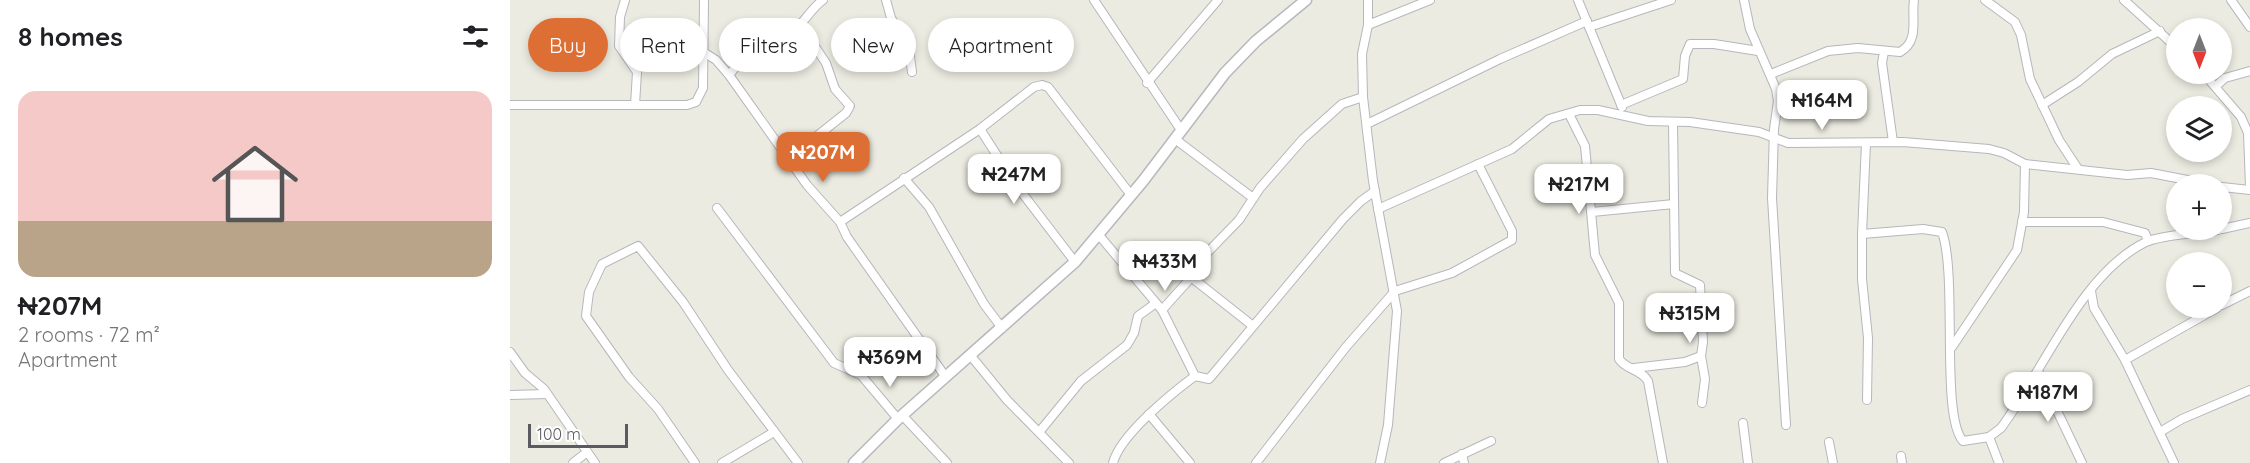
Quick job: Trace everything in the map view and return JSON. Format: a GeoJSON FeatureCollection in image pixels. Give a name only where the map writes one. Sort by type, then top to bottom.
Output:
{"type":"FeatureCollection","features":[{"type":"Feature","properties":{"kind":"street"},"geometry":{"type":"LineString","coordinates":[[625,0],[620,17],[619,46],[637,72],[635,105]]}},
{"type":"Feature","properties":{"kind":"street"},"geometry":{"type":"LineString","coordinates":[[704,0],[704,18]]}},
{"type":"Feature","properties":{"kind":"street"},"geometry":{"type":"LineString","coordinates":[[807,18],[823,0]]}},
{"type":"Feature","properties":{"kind":"street"},"geometry":{"type":"LineString","coordinates":[[886,0],[891,18]]}},
{"type":"Feature","properties":{"kind":"street"},"geometry":{"type":"LineString","coordinates":[[1094,0],[1178,135],[1253,198]]}},
{"type":"Feature","properties":{"kind":"street"},"geometry":{"type":"LineString","coordinates":[[1147,82],[1218,0]]}},
{"type":"Feature","properties":{"kind":"street"},"geometry":{"type":"LineString","coordinates":[[854,463],[945,376],[971,356],[1075,262],[1131,195],[1240,56],[1306,0]]}},
{"type":"Feature","properties":{"kind":"street"},"geometry":{"type":"LineString","coordinates":[[1368,0],[1368,25],[1362,54],[1363,97],[1375,191],[1397,311],[1388,425],[1380,463]]}},
{"type":"Feature","properties":{"kind":"street"},"geometry":{"type":"LineString","coordinates":[[1368,25],[1430,0]]}},
{"type":"Feature","properties":{"kind":"street"},"geometry":{"type":"LineString","coordinates":[[1578,0],[1626,116]]}},
{"type":"Feature","properties":{"kind":"street"},"geometry":{"type":"LineString","coordinates":[[1366,124],[1500,59],[1588,24],[1671,0]]}},
{"type":"Feature","properties":{"kind":"street"},"geometry":{"type":"LineString","coordinates":[[1744,0],[1758,51],[1771,74],[1778,101],[1772,198],[1786,424]]}},
{"type":"Feature","properties":{"kind":"street"},"geometry":{"type":"LineString","coordinates":[[1771,74],[1828,51],[1858,48],[1900,52],[1910,42],[1914,30],[1914,0]]}},
{"type":"Feature","properties":{"kind":"street"},"geometry":{"type":"LineString","coordinates":[[1985,0],[2015,22],[2021,35],[2030,79],[2059,140],[2078,169]]}},
{"type":"Feature","properties":{"kind":"street"},"geometry":{"type":"LineString","coordinates":[[2124,0],[2166,37]]}},
{"type":"Feature","properties":{"kind":"street"},"geometry":{"type":"LineString","coordinates":[[2231,0],[2250,27]]}},
{"type":"Feature","properties":{"kind":"street"},"geometry":{"type":"LineString","coordinates":[[2042,105],[2078,82],[2112,54],[2160,31]]}},
{"type":"Feature","properties":{"kind":"street"},"geometry":{"type":"LineString","coordinates":[[1621,105],[1683,78],[1685,56],[1690,44],[1714,44],[1758,51]]}},
{"type":"Feature","properties":{"kind":"street"},"geometry":{"type":"LineString","coordinates":[[1884,52],[1882,63],[1893,142]]}},
{"type":"Feature","properties":{"kind":"street"},"geometry":{"type":"LineString","coordinates":[[794,166],[812,140],[846,113],[850,106],[835,89],[826,63],[819,53]]}},
{"type":"Feature","properties":{"kind":"street"},"geometry":{"type":"LineString","coordinates":[[707,55],[729,75],[794,166],[840,222],[847,237],[945,376]]}},
{"type":"Feature","properties":{"kind":"street"},"geometry":{"type":"LineString","coordinates":[[2232,187],[2250,188],[2249,141],[2241,117],[2216,86],[2225,78],[2250,71]]}},
{"type":"Feature","properties":{"kind":"street"},"geometry":{"type":"LineString","coordinates":[[510,105],[687,105],[696,102],[703,88],[704,72]]}},
{"type":"Feature","properties":{"kind":"street"},"geometry":{"type":"LineString","coordinates":[[729,75],[732,72]]}},
{"type":"Feature","properties":{"kind":"street"},"geometry":{"type":"LineString","coordinates":[[840,222],[980,129],[1034,87],[1048,87],[1131,195]]}},
{"type":"Feature","properties":{"kind":"street"},"geometry":{"type":"LineString","coordinates":[[1040,431],[1081,381],[1127,345],[1134,333],[1138,316],[1159,306],[1191,277],[1204,256],[1239,220],[1253,198],[1319,123],[1342,104],[1363,97]]}},
{"type":"Feature","properties":{"kind":"street"},"geometry":{"type":"LineString","coordinates":[[1378,209],[1512,149],[1549,119],[1598,110],[1648,121],[1759,132],[1776,140],[1802,144],[1893,142],[1989,149],[2004,153],[2025,164],[2127,175],[2151,173],[2166,176]]}},
{"type":"Feature","properties":{"kind":"street"},"geometry":{"type":"LineString","coordinates":[[1569,114],[1585,146],[1595,255],[1620,303],[1619,359],[1622,364],[1644,374],[1648,381],[1663,463]]}},
{"type":"Feature","properties":{"kind":"street"},"geometry":{"type":"LineString","coordinates":[[1673,122],[1675,273],[1700,285],[1703,342],[1701,356],[1705,379],[1702,403]]}},
{"type":"Feature","properties":{"kind":"street"},"geometry":{"type":"LineString","coordinates":[[980,129],[1016,185],[1075,262]]}},
{"type":"Feature","properties":{"kind":"street"},"geometry":{"type":"LineString","coordinates":[[1866,143],[1862,279],[1868,338],[1867,400]]}},
{"type":"Feature","properties":{"kind":"street"},"geometry":{"type":"LineString","coordinates":[[1256,463],[1346,347],[1395,291],[1452,273],[1512,240],[1512,231],[1478,164]]}},
{"type":"Feature","properties":{"kind":"street"},"geometry":{"type":"LineString","coordinates":[[1952,348],[2018,250],[2025,164]]}},
{"type":"Feature","properties":{"kind":"street"},"geometry":{"type":"LineString","coordinates":[[904,178],[929,207],[984,304],[1002,328]]}},
{"type":"Feature","properties":{"kind":"street"},"geometry":{"type":"LineString","coordinates":[[1098,234],[1159,306],[1195,376],[1202,380],[1214,376],[1253,326],[1344,219],[1361,201],[1375,191]]}},
{"type":"Feature","properties":{"kind":"street"},"geometry":{"type":"LineString","coordinates":[[1592,212],[1674,204]]}},
{"type":"Feature","properties":{"kind":"street"},"geometry":{"type":"LineString","coordinates":[[717,208],[834,363],[861,375],[947,463]]}},
{"type":"Feature","properties":{"kind":"street"},"geometry":{"type":"LineString","coordinates":[[2022,222],[2103,222],[2145,233],[2148,241]]}},
{"type":"Feature","properties":{"kind":"street"},"geometry":{"type":"LineString","coordinates":[[2232,227],[2250,223]]}},
{"type":"Feature","properties":{"kind":"street"},"geometry":{"type":"LineString","coordinates":[[1862,234],[1923,229],[1942,232],[1950,295],[1952,404],[1956,434],[1963,441],[1989,437],[2006,422],[2038,371],[2047,351],[2091,291],[2122,256],[2148,241],[2166,238]]}},
{"type":"Feature","properties":{"kind":"street"},"geometry":{"type":"LineString","coordinates":[[695,463],[658,409],[629,377],[585,316],[589,292],[600,267],[606,261],[635,247],[640,246],[643,249],[683,302],[728,370],[741,384],[798,463]]}},
{"type":"Feature","properties":{"kind":"street"},"geometry":{"type":"LineString","coordinates":[[1191,277],[1253,326]]}},
{"type":"Feature","properties":{"kind":"street"},"geometry":{"type":"LineString","coordinates":[[2091,291],[2094,308],[2125,360],[2174,463]]}},
{"type":"Feature","properties":{"kind":"street"},"geometry":{"type":"LineString","coordinates":[[2232,300],[2250,291]]}},
{"type":"Feature","properties":{"kind":"street"},"geometry":{"type":"LineString","coordinates":[[2078,309],[2083,306],[2094,308]]}},
{"type":"Feature","properties":{"kind":"street"},"geometry":{"type":"LineString","coordinates":[[2125,360],[2199,318]]}},
{"type":"Feature","properties":{"kind":"street"},"geometry":{"type":"LineString","coordinates":[[510,352],[525,373],[548,394],[586,453],[595,463]]}},
{"type":"Feature","properties":{"kind":"street"},"geometry":{"type":"LineString","coordinates":[[971,356],[1007,400],[1069,463]]}},
{"type":"Feature","properties":{"kind":"street"},"geometry":{"type":"LineString","coordinates":[[1633,369],[1684,362],[1701,356]]}},
{"type":"Feature","properties":{"kind":"street"},"geometry":{"type":"LineString","coordinates":[[2038,371],[2082,463]]}},
{"type":"Feature","properties":{"kind":"street"},"geometry":{"type":"LineString","coordinates":[[1113,463],[1120,449],[1149,414],[1195,376]]}},
{"type":"Feature","properties":{"kind":"street"},"geometry":{"type":"LineString","coordinates":[[2160,432],[2182,419],[2250,390]]}},
{"type":"Feature","properties":{"kind":"street"},"geometry":{"type":"LineString","coordinates":[[510,395],[548,394]]}},
{"type":"Feature","properties":{"kind":"street"},"geometry":{"type":"LineString","coordinates":[[1149,414],[1190,463]]}},
{"type":"Feature","properties":{"kind":"street"},"geometry":{"type":"LineString","coordinates":[[1743,423],[1748,463]]}},
{"type":"Feature","properties":{"kind":"street"},"geometry":{"type":"LineString","coordinates":[[722,463],[774,432]]}},
{"type":"Feature","properties":{"kind":"street"},"geometry":{"type":"LineString","coordinates":[[1989,437],[1999,463]]}},
{"type":"Feature","properties":{"kind":"street"},"geometry":{"type":"LineString","coordinates":[[1444,463],[1463,458],[1491,441]]}},
{"type":"Feature","properties":{"kind":"street"},"geometry":{"type":"LineString","coordinates":[[1829,442],[1833,463]]}},
{"type":"Feature","properties":{"kind":"street"},"geometry":{"type":"LineString","coordinates":[[573,463],[586,453]]}}]}
